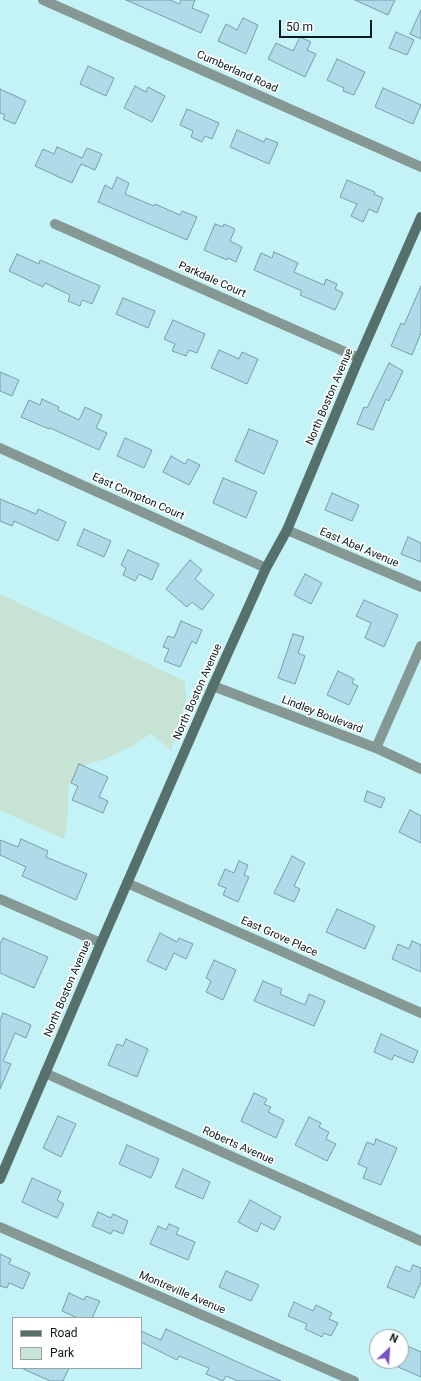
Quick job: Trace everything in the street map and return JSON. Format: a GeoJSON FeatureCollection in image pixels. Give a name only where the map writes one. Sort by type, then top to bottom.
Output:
{"type":"FeatureCollection","features":[{"type":"Feature","properties":{"kind":"street","name":"Cumberland Road"},"geometry":{"type":"LineString","coordinates":[[43,0],[421,167]]}},
{"type":"Feature","properties":{"kind":"street","name":"North Boston Avenue"},"geometry":{"type":"LineString","coordinates":[[0,1179],[213,686],[266,568],[287,530],[359,358],[421,217]]}},
{"type":"Feature","properties":{"kind":"street","name":"Parkdale Court"},"geometry":{"type":"LineString","coordinates":[[55,224],[359,358]]}},
{"type":"Feature","properties":{"kind":"street","name":"East Compton Court"},"geometry":{"type":"LineString","coordinates":[[0,448],[266,568]]}},
{"type":"Feature","properties":{"kind":"street","name":"East Abel Avenue"},"geometry":{"type":"LineString","coordinates":[[287,530],[421,587]]}},
{"type":"Feature","properties":{"kind":"street"},"geometry":{"type":"LineString","coordinates":[[376,748],[421,646]]}},
{"type":"Feature","properties":{"kind":"street","name":"Lindley Boulevard"},"geometry":{"type":"LineString","coordinates":[[213,686],[376,748],[421,770]]}},
{"type":"Feature","properties":{"kind":"street","name":"East Grove Place"},"geometry":{"type":"LineString","coordinates":[[127,883],[421,1013]]}},
{"type":"Feature","properties":{"kind":"street"},"geometry":{"type":"LineString","coordinates":[[0,899],[101,943]]}},
{"type":"Feature","properties":{"kind":"street","name":"Roberts Avenue"},"geometry":{"type":"LineString","coordinates":[[45,1073],[421,1241]]}},
{"type":"Feature","properties":{"kind":"street","name":"Montreville Avenue"},"geometry":{"type":"LineString","coordinates":[[0,1227],[354,1381]]}},
{"type":"Feature","properties":{"kind":"green space"},"geometry":{"type":"Polygon","coordinates":[[[0,594],[185,681],[186,700],[171,751],[151,733],[134,745],[107,758],[83,766],[69,785],[67,824],[64,839],[0,810],[0,594]]]}},
{"type":"Feature","properties":{"kind":"building"},"geometry":{"type":"Polygon","coordinates":[[[126,0],[171,0],[179,4],[181,0],[195,0],[192,8],[209,15],[201,33],[126,0]]]}},
{"type":"Feature","properties":{"kind":"building"},"geometry":{"type":"Polygon","coordinates":[[[355,0],[395,0],[388,15],[355,0]]]}},
{"type":"Feature","properties":{"kind":"building"},"geometry":{"type":"Polygon","coordinates":[[[421,10],[421,39],[410,34],[421,10]]]}},
{"type":"Feature","properties":{"kind":"building"},"geometry":{"type":"Polygon","coordinates":[[[243,18],[258,25],[246,54],[218,41],[226,24],[237,30],[243,18]]]}},
{"type":"Feature","properties":{"kind":"building"},"geometry":{"type":"Polygon","coordinates":[[[396,32],[414,40],[407,55],[389,48],[396,32]]]}},
{"type":"Feature","properties":{"kind":"building"},"geometry":{"type":"Polygon","coordinates":[[[300,37],[311,42],[307,50],[316,54],[305,77],[268,59],[276,43],[293,51],[300,37]]]}},
{"type":"Feature","properties":{"kind":"building"},"geometry":{"type":"Polygon","coordinates":[[[337,59],[365,72],[354,95],[343,91],[344,88],[327,80],[337,59]]]}},
{"type":"Feature","properties":{"kind":"building"},"geometry":{"type":"Polygon","coordinates":[[[88,66],[114,78],[106,96],[80,84],[88,66]]]}},
{"type":"Feature","properties":{"kind":"building"},"geometry":{"type":"Polygon","coordinates":[[[135,86],[146,92],[148,87],[165,96],[152,122],[124,108],[135,86]]]}},
{"type":"Feature","properties":{"kind":"building"},"geometry":{"type":"Polygon","coordinates":[[[383,88],[421,105],[413,124],[375,107],[383,88]]]}},
{"type":"Feature","properties":{"kind":"building"},"geometry":{"type":"Polygon","coordinates":[[[0,89],[26,101],[15,124],[3,119],[5,115],[0,113],[0,89]]]}},
{"type":"Feature","properties":{"kind":"building"},"geometry":{"type":"Polygon","coordinates":[[[187,109],[219,123],[212,139],[205,136],[202,142],[191,137],[193,131],[180,125],[187,109]]]}},
{"type":"Feature","properties":{"kind":"building"},"geometry":{"type":"Polygon","coordinates":[[[237,130],[264,142],[266,138],[278,143],[269,164],[230,147],[237,130]]]}},
{"type":"Feature","properties":{"kind":"building"},"geometry":{"type":"Polygon","coordinates":[[[57,147],[82,158],[87,148],[102,154],[95,170],[81,164],[72,183],[35,166],[43,149],[54,154],[57,147]]]}},
{"type":"Feature","properties":{"kind":"building"},"geometry":{"type":"Polygon","coordinates":[[[117,177],[129,183],[125,194],[154,206],[155,204],[180,215],[182,211],[197,217],[187,240],[98,202],[105,185],[112,189],[117,177]]]}},
{"type":"Feature","properties":{"kind":"building"},"geometry":{"type":"Polygon","coordinates":[[[347,180],[375,192],[374,194],[383,198],[377,213],[369,209],[363,222],[351,216],[357,204],[340,197],[347,180]]]}},
{"type":"Feature","properties":{"kind":"building"},"geometry":{"type":"Polygon","coordinates":[[[215,224],[223,227],[224,224],[235,229],[230,241],[242,247],[236,262],[228,258],[227,260],[204,250],[215,224]]]}},
{"type":"Feature","properties":{"kind":"building"},"geometry":{"type":"Polygon","coordinates":[[[274,252],[298,263],[294,272],[324,285],[326,279],[337,284],[335,289],[343,293],[335,310],[300,295],[302,291],[254,270],[261,253],[272,258],[274,252]]]}},
{"type":"Feature","properties":{"kind":"building"},"geometry":{"type":"Polygon","coordinates":[[[17,254],[39,264],[40,260],[100,286],[92,304],[82,300],[80,306],[68,301],[70,295],[45,283],[43,287],[9,271],[17,254]]]}},
{"type":"Feature","properties":{"kind":"building"},"geometry":{"type":"Polygon","coordinates":[[[421,286],[421,333],[412,355],[391,346],[401,323],[404,325],[421,286]]]}},
{"type":"Feature","properties":{"kind":"building"},"geometry":{"type":"Polygon","coordinates":[[[123,298],[155,311],[148,328],[116,314],[123,298]]]}},
{"type":"Feature","properties":{"kind":"building"},"geometry":{"type":"Polygon","coordinates":[[[173,320],[205,334],[197,353],[189,350],[186,356],[172,351],[175,344],[164,339],[173,320]]]}},
{"type":"Feature","properties":{"kind":"building"},"geometry":{"type":"Polygon","coordinates":[[[219,350],[239,359],[242,352],[258,359],[247,384],[211,368],[219,350]]]}},
{"type":"Feature","properties":{"kind":"building"},"geometry":{"type":"Polygon","coordinates":[[[389,363],[403,371],[389,401],[386,399],[373,430],[357,424],[364,407],[367,408],[389,363]]]}},
{"type":"Feature","properties":{"kind":"building"},"geometry":{"type":"Polygon","coordinates":[[[0,372],[19,380],[12,396],[0,391],[0,372]]]}},
{"type":"Feature","properties":{"kind":"building"},"geometry":{"type":"Polygon","coordinates":[[[42,399],[59,407],[58,410],[79,420],[85,407],[102,415],[96,428],[107,433],[99,450],[21,417],[29,400],[40,405],[42,399]]]}},
{"type":"Feature","properties":{"kind":"building"},"geometry":{"type":"Polygon","coordinates":[[[249,429],[278,441],[264,474],[235,461],[249,429]]]}},
{"type":"Feature","properties":{"kind":"building"},"geometry":{"type":"Polygon","coordinates":[[[125,438],[152,450],[144,468],[117,456],[125,438]]]}},
{"type":"Feature","properties":{"kind":"building"},"geometry":{"type":"Polygon","coordinates":[[[171,456],[185,464],[188,459],[200,465],[189,485],[163,472],[171,456]]]}},
{"type":"Feature","properties":{"kind":"building"},"geometry":{"type":"Polygon","coordinates":[[[223,478],[257,492],[246,518],[213,503],[223,478]]]}},
{"type":"Feature","properties":{"kind":"building"},"geometry":{"type":"Polygon","coordinates":[[[332,493],[359,505],[352,521],[325,510],[332,493]]]}},
{"type":"Feature","properties":{"kind":"building"},"geometry":{"type":"Polygon","coordinates":[[[0,499],[36,514],[38,509],[66,522],[58,541],[14,521],[12,526],[0,521],[0,499]]]}},
{"type":"Feature","properties":{"kind":"building"},"geometry":{"type":"Polygon","coordinates":[[[84,529],[111,541],[104,557],[77,545],[84,529]]]}},
{"type":"Feature","properties":{"kind":"building"},"geometry":{"type":"Polygon","coordinates":[[[408,537],[421,543],[421,562],[401,554],[408,537]]]}},
{"type":"Feature","properties":{"kind":"building"},"geometry":{"type":"Polygon","coordinates":[[[128,550],[159,564],[152,580],[139,574],[135,581],[123,575],[126,568],[121,565],[128,550]]]}},
{"type":"Feature","properties":{"kind":"building"},"geometry":{"type":"Polygon","coordinates":[[[190,560],[202,570],[195,579],[214,595],[202,610],[192,602],[187,607],[166,589],[190,560]]]}},
{"type":"Feature","properties":{"kind":"building"},"geometry":{"type":"Polygon","coordinates":[[[305,574],[322,583],[311,604],[294,595],[305,574]]]}},
{"type":"Feature","properties":{"kind":"building"},"geometry":{"type":"Polygon","coordinates":[[[364,600],[398,615],[384,647],[365,638],[371,623],[356,616],[364,600]]]}},
{"type":"Feature","properties":{"kind":"building"},"geometry":{"type":"Polygon","coordinates":[[[181,621],[202,630],[196,644],[192,641],[180,667],[164,661],[169,649],[163,647],[168,636],[174,638],[181,621]]]}},
{"type":"Feature","properties":{"kind":"building"},"geometry":{"type":"Polygon","coordinates":[[[293,634],[304,637],[298,653],[305,656],[295,684],[278,678],[293,634]]]}},
{"type":"Feature","properties":{"kind":"building"},"geometry":{"type":"Polygon","coordinates":[[[338,671],[354,679],[352,683],[358,686],[349,705],[327,695],[338,671]]]}},
{"type":"Feature","properties":{"kind":"building"},"geometry":{"type":"Polygon","coordinates":[[[79,764],[108,777],[99,797],[108,801],[103,813],[72,800],[78,786],[71,783],[79,764]]]}},
{"type":"Feature","properties":{"kind":"building"},"geometry":{"type":"Polygon","coordinates":[[[367,791],[385,798],[381,808],[364,801],[367,791]]]}},
{"type":"Feature","properties":{"kind":"building"},"geometry":{"type":"Polygon","coordinates":[[[410,810],[421,816],[421,843],[399,832],[410,810]]]}},
{"type":"Feature","properties":{"kind":"building"},"geometry":{"type":"Polygon","coordinates":[[[21,839],[48,851],[46,857],[87,874],[76,900],[22,876],[26,867],[0,855],[0,840],[18,847],[21,839]]]}},
{"type":"Feature","properties":{"kind":"building"},"geometry":{"type":"Polygon","coordinates":[[[292,856],[305,863],[294,886],[300,889],[294,902],[274,893],[292,856]]]}},
{"type":"Feature","properties":{"kind":"building"},"geometry":{"type":"Polygon","coordinates":[[[239,861],[248,865],[244,875],[249,877],[238,902],[223,895],[226,888],[218,885],[225,869],[234,873],[239,861]]]}},
{"type":"Feature","properties":{"kind":"building"},"geometry":{"type":"Polygon","coordinates":[[[337,909],[375,926],[365,949],[326,932],[337,909]]]}},
{"type":"Feature","properties":{"kind":"building"},"geometry":{"type":"Polygon","coordinates":[[[160,933],[177,942],[179,938],[193,944],[186,959],[174,953],[166,970],[147,961],[160,933]]]}},
{"type":"Feature","properties":{"kind":"building"},"geometry":{"type":"Polygon","coordinates":[[[3,938],[48,957],[34,988],[0,973],[0,944],[3,938]]]}},
{"type":"Feature","properties":{"kind":"building"},"geometry":{"type":"Polygon","coordinates":[[[412,941],[421,945],[421,972],[392,959],[398,944],[409,949],[412,941]]]}},
{"type":"Feature","properties":{"kind":"building"},"geometry":{"type":"Polygon","coordinates":[[[214,960],[236,970],[223,1000],[206,992],[211,981],[206,978],[214,960]]]}},
{"type":"Feature","properties":{"kind":"building"},"geometry":{"type":"Polygon","coordinates":[[[263,981],[282,989],[280,994],[305,1005],[309,994],[325,1001],[314,1026],[254,1001],[263,981]]]}},
{"type":"Feature","properties":{"kind":"building"},"geometry":{"type":"Polygon","coordinates":[[[3,1013],[31,1025],[26,1038],[15,1033],[3,1061],[11,1064],[0,1089],[0,1020],[3,1013]]]}},
{"type":"Feature","properties":{"kind":"building"},"geometry":{"type":"Polygon","coordinates":[[[381,1034],[418,1051],[413,1063],[394,1055],[392,1060],[374,1052],[381,1034]]]}},
{"type":"Feature","properties":{"kind":"building"},"geometry":{"type":"Polygon","coordinates":[[[126,1039],[148,1049],[137,1077],[108,1065],[117,1044],[123,1046],[126,1039]]]}},
{"type":"Feature","properties":{"kind":"building"},"geometry":{"type":"Polygon","coordinates":[[[254,1093],[267,1099],[264,1104],[271,1107],[268,1112],[284,1120],[276,1138],[241,1121],[254,1093]]]}},
{"type":"Feature","properties":{"kind":"building"},"geometry":{"type":"Polygon","coordinates":[[[58,1116],[76,1124],[61,1157],[43,1148],[58,1116]]]}},
{"type":"Feature","properties":{"kind":"building"},"geometry":{"type":"Polygon","coordinates":[[[309,1117],[321,1123],[319,1127],[329,1132],[326,1139],[336,1144],[327,1161],[295,1145],[309,1117]]]}},
{"type":"Feature","properties":{"kind":"building"},"geometry":{"type":"Polygon","coordinates":[[[376,1139],[397,1148],[381,1185],[363,1178],[367,1168],[358,1164],[367,1142],[374,1145],[376,1139]]]}},
{"type":"Feature","properties":{"kind":"building"},"geometry":{"type":"Polygon","coordinates":[[[127,1145],[159,1159],[151,1178],[119,1164],[127,1145]]]}},
{"type":"Feature","properties":{"kind":"building"},"geometry":{"type":"Polygon","coordinates":[[[183,1169],[210,1182],[203,1199],[175,1187],[183,1169]]]}},
{"type":"Feature","properties":{"kind":"building"},"geometry":{"type":"Polygon","coordinates":[[[32,1178],[61,1191],[57,1200],[64,1204],[57,1218],[22,1202],[32,1178]]]}},
{"type":"Feature","properties":{"kind":"building"},"geometry":{"type":"Polygon","coordinates":[[[250,1200],[281,1217],[274,1230],[261,1223],[257,1232],[238,1222],[250,1200]]]}},
{"type":"Feature","properties":{"kind":"building"},"geometry":{"type":"Polygon","coordinates":[[[98,1212],[111,1218],[113,1214],[128,1221],[123,1234],[113,1230],[111,1234],[92,1226],[98,1212]]]}},
{"type":"Feature","properties":{"kind":"building"},"geometry":{"type":"Polygon","coordinates":[[[169,1224],[179,1228],[176,1234],[195,1242],[188,1260],[150,1244],[158,1226],[166,1230],[169,1224]]]}},
{"type":"Feature","properties":{"kind":"building"},"geometry":{"type":"Polygon","coordinates":[[[0,1254],[11,1259],[9,1264],[30,1273],[23,1289],[9,1283],[7,1288],[0,1286],[0,1254]]]}},
{"type":"Feature","properties":{"kind":"building"},"geometry":{"type":"Polygon","coordinates":[[[413,1265],[421,1268],[421,1282],[414,1298],[387,1287],[396,1266],[410,1272],[413,1265]]]}},
{"type":"Feature","properties":{"kind":"building"},"geometry":{"type":"Polygon","coordinates":[[[226,1271],[259,1285],[251,1301],[219,1287],[226,1271]]]}},
{"type":"Feature","properties":{"kind":"building"},"geometry":{"type":"Polygon","coordinates":[[[69,1293],[84,1300],[86,1296],[100,1301],[92,1317],[76,1317],[62,1311],[69,1293]]]}},
{"type":"Feature","properties":{"kind":"building"},"geometry":{"type":"Polygon","coordinates":[[[294,1302],[313,1311],[316,1305],[332,1313],[329,1319],[338,1323],[331,1336],[324,1333],[322,1337],[305,1329],[307,1324],[288,1316],[294,1302]]]}},
{"type":"Feature","properties":{"kind":"building"},"geometry":{"type":"Polygon","coordinates":[[[166,1329],[281,1381],[238,1381],[226,1376],[223,1381],[206,1374],[209,1368],[179,1356],[177,1360],[142,1342],[142,1331],[161,1340],[166,1329]]]}},
{"type":"Feature","properties":{"kind":"building"},"geometry":{"type":"Polygon","coordinates":[[[409,1347],[421,1352],[421,1377],[403,1369],[409,1369],[409,1347]]]}},
{"type":"Feature","properties":{"kind":"building"},"geometry":{"type":"Polygon","coordinates":[[[23,1369],[69,1369],[63,1381],[50,1381],[23,1369]]]}}]}
